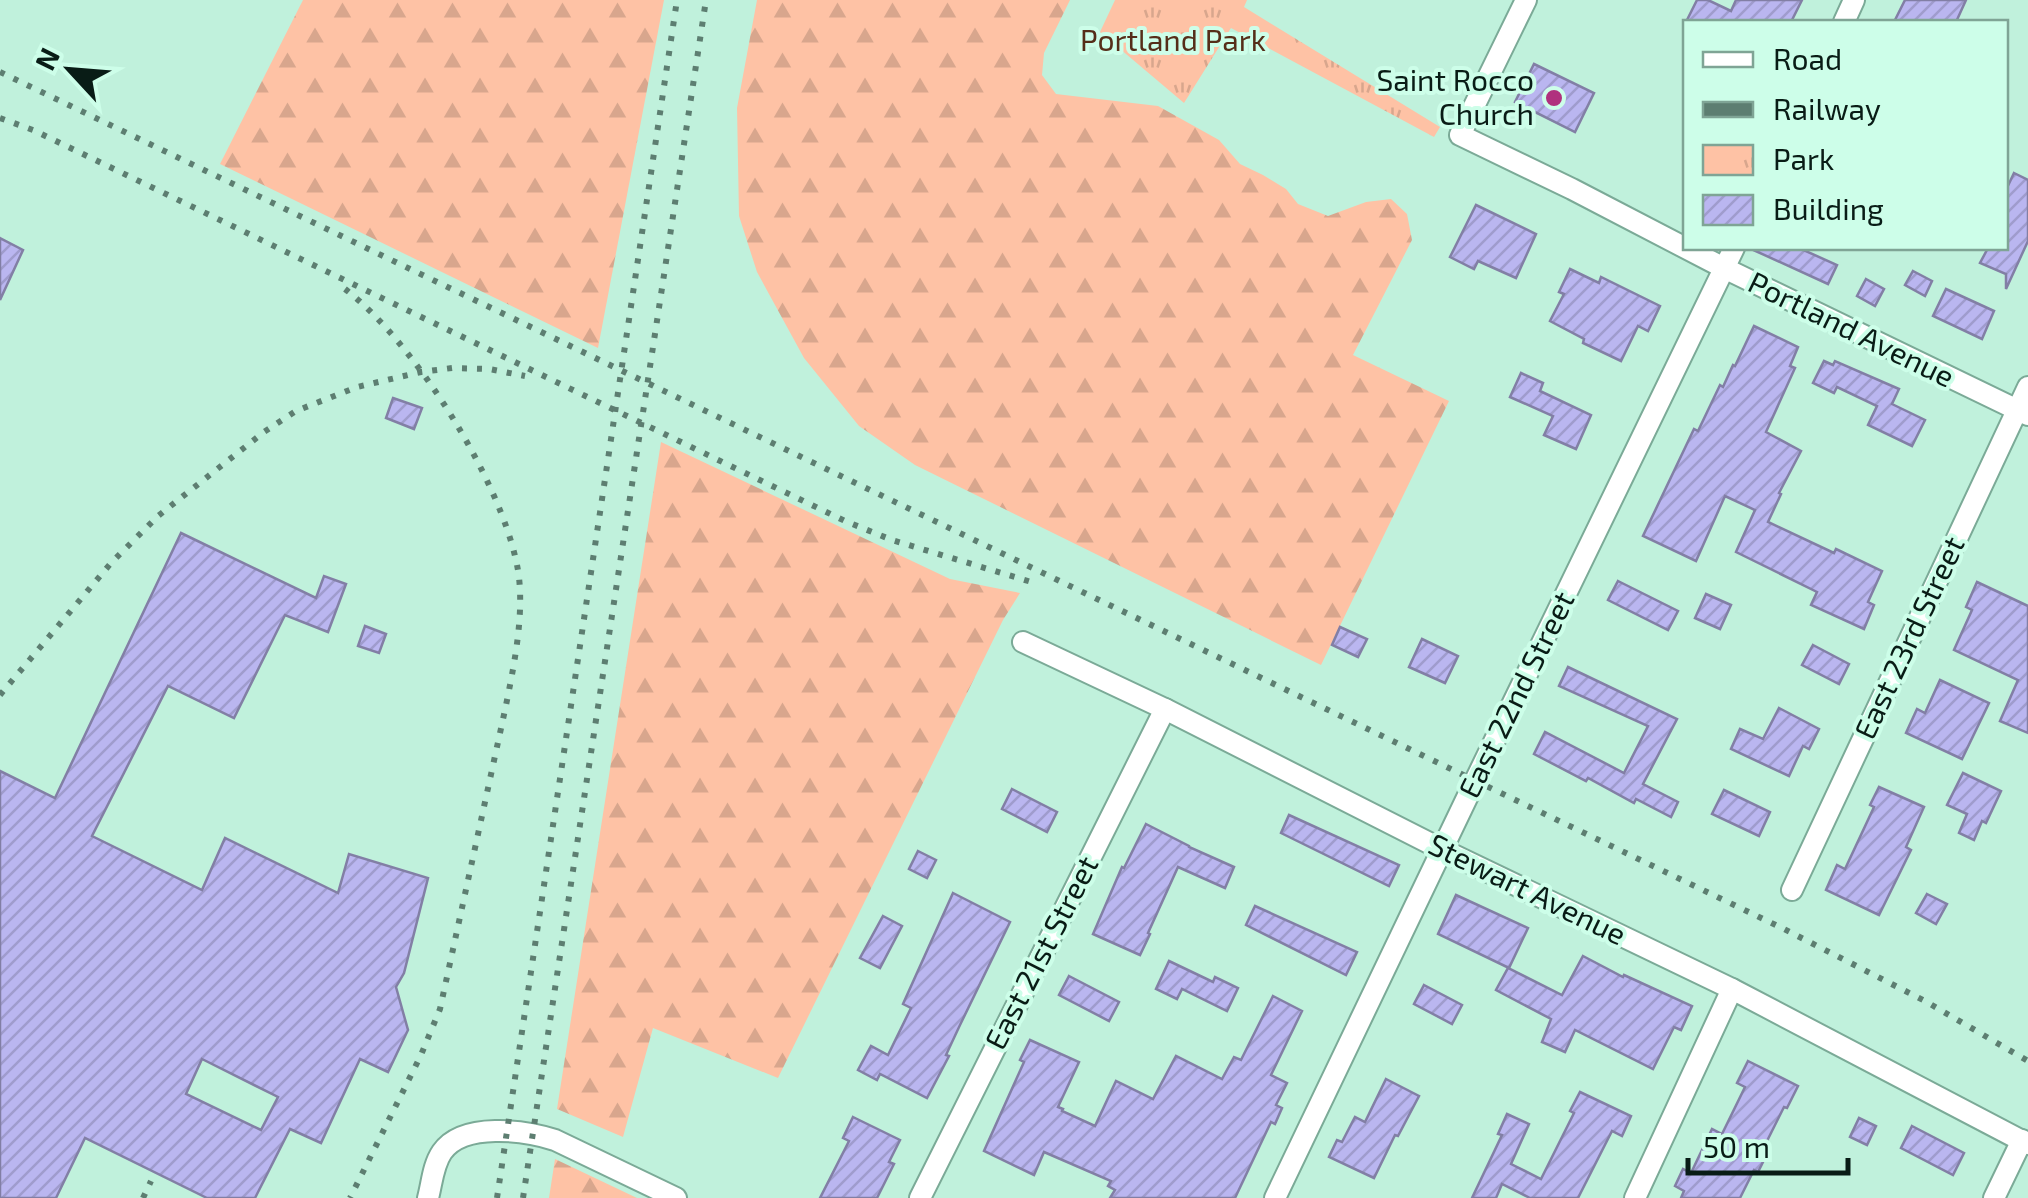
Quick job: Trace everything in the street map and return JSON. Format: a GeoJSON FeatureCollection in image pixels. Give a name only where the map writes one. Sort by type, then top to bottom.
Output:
{"type":"FeatureCollection","features":[{"type":"Feature","properties":{"kind":"street","name":"Portland Avenue"},"geometry":{"type":"LineString","coordinates":[[1526,0],[1460,134],[1683,247]]}},
{"type":"Feature","properties":{"kind":"street","name":"Portland Avenue"},"geometry":{"type":"LineString","coordinates":[[1689,250],[2022,412]]}},
{"type":"Feature","properties":{"kind":"street","name":"East 22nd Street"},"geometry":{"type":"LineString","coordinates":[[1275,1198],[1733,250]]}},
{"type":"Feature","properties":{"kind":"street","name":"East 23rd Street"},"geometry":{"type":"LineString","coordinates":[[1792,890],[2022,412],[2028,387]]}},
{"type":"Feature","properties":{"kind":"street","name":"Stewart Avenue"},"geometry":{"type":"LineString","coordinates":[[1023,642],[1732,989],[2025,1142]]}},
{"type":"Feature","properties":{"kind":"street","name":"East 21st Street"},"geometry":{"type":"LineString","coordinates":[[920,1198],[1165,709]]}},
{"type":"Feature","properties":{"kind":"street"},"geometry":{"type":"LineString","coordinates":[[1634,1198],[1732,989]]}},
{"type":"Feature","properties":{"kind":"street"},"geometry":{"type":"LineString","coordinates":[[428,1198],[440,1154],[450,1142],[483,1130],[542,1135],[676,1198]]}},
{"type":"Feature","properties":{"kind":"street"},"geometry":{"type":"LineString","coordinates":[[1994,1198],[2025,1142]]}},
{"type":"Feature","properties":{"kind":"green space"},"geometry":{"type":"Polygon","coordinates":[[[303,0],[664,0],[598,348],[220,164],[303,0]]]}},
{"type":"Feature","properties":{"kind":"green space"},"geometry":{"type":"Polygon","coordinates":[[[757,0],[1070,0],[1044,53],[1042,75],[1056,94],[1158,106],[1219,140],[1240,164],[1286,189],[1298,204],[1328,216],[1366,202],[1391,199],[1407,214],[1412,240],[1353,355],[1449,401],[1321,665],[915,465],[859,426],[804,358],[757,272],[739,216],[737,108],[757,0]]]}},
{"type":"Feature","properties":{"kind":"green space","name":"Portland Park"},"geometry":{"type":"Polygon","coordinates":[[[1115,0],[1247,0],[1244,7],[1440,127],[1434,137],[1231,28],[1184,103],[1100,32],[1115,0]]]}},
{"type":"Feature","properties":{"kind":"green space"},"geometry":{"type":"Polygon","coordinates":[[[661,442],[950,579],[1020,593],[1003,620],[778,1078],[653,1028],[623,1137],[557,1109],[661,442]]]}},
{"type":"Feature","properties":{"kind":"green space"},"geometry":{"type":"Polygon","coordinates":[[[555,1159],[637,1198],[549,1198],[555,1159]]]}},
{"type":"Feature","properties":{"kind":"building"},"geometry":{"type":"Polygon","coordinates":[[[1697,0],[1708,0],[1731,11],[1736,0],[1802,0],[1792,20],[1687,20],[1697,0]]]}},
{"type":"Feature","properties":{"kind":"building"},"geometry":{"type":"Polygon","coordinates":[[[1905,0],[1966,0],[1957,20],[1895,20],[1905,0]]]}},
{"type":"Feature","properties":{"kind":"building","name":"Saint Rocco Church"},"geometry":{"type":"Polygon","coordinates":[[[1534,64],[1594,93],[1575,132],[1515,102],[1534,64]]]}},
{"type":"Feature","properties":{"kind":"building"},"geometry":{"type":"Polygon","coordinates":[[[2014,173],[2028,180],[2028,241],[2006,289],[2006,274],[1980,263],[1987,250],[2008,250],[2008,186],[2014,173]]]}},
{"type":"Feature","properties":{"kind":"building"},"geometry":{"type":"Polygon","coordinates":[[[1476,205],[1536,234],[1516,278],[1478,261],[1474,269],[1450,257],[1476,205]]]}},
{"type":"Feature","properties":{"kind":"building"},"geometry":{"type":"Polygon","coordinates":[[[0,238],[23,250],[0,300],[0,238]]]}},
{"type":"Feature","properties":{"kind":"building"},"geometry":{"type":"Polygon","coordinates":[[[1753,250],[1803,250],[1837,265],[1828,284],[1753,250]]]}},
{"type":"Feature","properties":{"kind":"building"},"geometry":{"type":"Polygon","coordinates":[[[1570,269],[1599,283],[1601,277],[1660,306],[1648,331],[1638,326],[1621,361],[1550,321],[1564,294],[1559,292],[1570,269]]]}},
{"type":"Feature","properties":{"kind":"building"},"geometry":{"type":"Polygon","coordinates":[[[1913,271],[1932,281],[1925,296],[1905,285],[1913,271]]]}},
{"type":"Feature","properties":{"kind":"building"},"geometry":{"type":"Polygon","coordinates":[[[1866,279],[1884,289],[1875,306],[1857,296],[1866,279]]]}},
{"type":"Feature","properties":{"kind":"building"},"geometry":{"type":"Polygon","coordinates":[[[1946,289],[1994,311],[1982,339],[1933,316],[1946,289]]]}},
{"type":"Feature","properties":{"kind":"building"},"geometry":{"type":"Polygon","coordinates":[[[1754,326],[1798,347],[1790,366],[1795,368],[1766,432],[1801,451],[1768,522],[1882,571],[1868,602],[1874,605],[1864,629],[1811,605],[1817,592],[1736,552],[1755,510],[1725,496],[1696,561],[1643,536],[1694,429],[1698,431],[1754,326]]]}},
{"type":"Feature","properties":{"kind":"building"},"geometry":{"type":"Polygon","coordinates":[[[1824,361],[1833,365],[1835,361],[1899,389],[1892,404],[1925,420],[1912,446],[1868,425],[1877,406],[1837,387],[1834,393],[1813,383],[1824,361]]]}},
{"type":"Feature","properties":{"kind":"building"},"geometry":{"type":"Polygon","coordinates":[[[1521,373],[1543,383],[1540,391],[1591,415],[1576,449],[1544,435],[1553,416],[1510,397],[1521,373]]]}},
{"type":"Feature","properties":{"kind":"building"},"geometry":{"type":"Polygon","coordinates":[[[393,398],[422,408],[414,429],[386,418],[393,398]]]}},
{"type":"Feature","properties":{"kind":"building"},"geometry":{"type":"Polygon","coordinates":[[[181,533],[316,598],[324,576],[346,584],[328,632],[285,615],[234,718],[168,686],[92,836],[202,890],[225,838],[338,893],[349,854],[428,878],[404,973],[396,987],[408,1030],[388,1072],[360,1059],[321,1143],[290,1129],[255,1198],[207,1198],[85,1138],[56,1198],[0,1198],[0,771],[55,798],[181,533]],[[202,1059],[186,1094],[261,1130],[278,1097],[202,1059]]]}},
{"type":"Feature","properties":{"kind":"building"},"geometry":{"type":"Polygon","coordinates":[[[1618,581],[1678,611],[1668,630],[1608,600],[1618,581]]]}},
{"type":"Feature","properties":{"kind":"building"},"geometry":{"type":"Polygon","coordinates":[[[1977,582],[2028,606],[2028,733],[2000,721],[2018,680],[1954,650],[1972,610],[1966,607],[1977,582]]]}},
{"type":"Feature","properties":{"kind":"building"},"geometry":{"type":"Polygon","coordinates":[[[1706,594],[1731,605],[1720,629],[1695,618],[1706,594]]]}},
{"type":"Feature","properties":{"kind":"building"},"geometry":{"type":"Polygon","coordinates":[[[365,626],[386,634],[379,653],[358,646],[365,626]]]}},
{"type":"Feature","properties":{"kind":"building"},"geometry":{"type":"Polygon","coordinates":[[[1340,627],[1367,639],[1358,657],[1332,645],[1340,627]]]}},
{"type":"Feature","properties":{"kind":"building"},"geometry":{"type":"Polygon","coordinates":[[[1422,639],[1458,656],[1445,683],[1409,667],[1422,639]]]}},
{"type":"Feature","properties":{"kind":"building"},"geometry":{"type":"Polygon","coordinates":[[[1813,645],[1849,664],[1839,684],[1802,665],[1813,645]]]}},
{"type":"Feature","properties":{"kind":"building"},"geometry":{"type":"Polygon","coordinates":[[[1568,667],[1677,719],[1643,784],[1678,802],[1671,817],[1534,754],[1545,732],[1624,773],[1648,726],[1559,686],[1568,667]]]}},
{"type":"Feature","properties":{"kind":"building"},"geometry":{"type":"Polygon","coordinates":[[[1940,680],[1989,703],[1962,759],[1906,733],[1917,709],[1925,713],[1940,680]]]}},
{"type":"Feature","properties":{"kind":"building"},"geometry":{"type":"Polygon","coordinates":[[[1779,708],[1819,729],[1809,749],[1803,746],[1789,776],[1731,749],[1740,729],[1763,739],[1779,708]]]}},
{"type":"Feature","properties":{"kind":"building"},"geometry":{"type":"Polygon","coordinates":[[[1963,773],[2001,791],[1974,840],[1959,833],[1967,814],[1947,805],[1963,773]]]}},
{"type":"Feature","properties":{"kind":"building"},"geometry":{"type":"Polygon","coordinates":[[[1879,787],[1924,807],[1906,847],[1911,850],[1879,915],[1826,890],[1837,865],[1845,869],[1874,807],[1870,805],[1879,787]]]}},
{"type":"Feature","properties":{"kind":"building"},"geometry":{"type":"Polygon","coordinates":[[[1012,789],[1057,812],[1047,832],[1002,809],[1012,789]]]}},
{"type":"Feature","properties":{"kind":"building"},"geometry":{"type":"Polygon","coordinates":[[[1724,790],[1770,812],[1759,836],[1712,814],[1724,790]]]}},
{"type":"Feature","properties":{"kind":"building"},"geometry":{"type":"Polygon","coordinates":[[[1289,815],[1399,865],[1389,886],[1281,833],[1289,815]]]}},
{"type":"Feature","properties":{"kind":"building"},"geometry":{"type":"Polygon","coordinates":[[[1146,824],[1234,867],[1225,888],[1178,867],[1140,955],[1093,934],[1146,824]]]}},
{"type":"Feature","properties":{"kind":"building"},"geometry":{"type":"Polygon","coordinates":[[[918,851],[936,860],[927,878],[909,869],[918,851]]]}},
{"type":"Feature","properties":{"kind":"building"},"geometry":{"type":"Polygon","coordinates":[[[953,893],[1010,922],[927,1098],[880,1074],[877,1080],[858,1070],[871,1046],[888,1055],[911,1008],[903,1004],[953,893]]]}},
{"type":"Feature","properties":{"kind":"building"},"geometry":{"type":"Polygon","coordinates":[[[1927,894],[1947,904],[1936,924],[1916,913],[1927,894]]]}},
{"type":"Feature","properties":{"kind":"building"},"geometry":{"type":"Polygon","coordinates":[[[1456,895],[1528,928],[1509,968],[1438,934],[1456,895]]]}},
{"type":"Feature","properties":{"kind":"building"},"geometry":{"type":"Polygon","coordinates":[[[1255,906],[1357,952],[1346,975],[1246,925],[1255,906]]]}},
{"type":"Feature","properties":{"kind":"building"},"geometry":{"type":"Polygon","coordinates":[[[883,916],[902,926],[880,968],[860,958],[883,916]]]}},
{"type":"Feature","properties":{"kind":"building"},"geometry":{"type":"Polygon","coordinates":[[[1583,956],[1692,1006],[1681,1030],[1674,1027],[1653,1069],[1575,1030],[1565,1052],[1542,1042],[1551,1019],[1496,990],[1508,968],[1562,995],[1583,956]]]}},
{"type":"Feature","properties":{"kind":"building"},"geometry":{"type":"Polygon","coordinates":[[[1169,961],[1213,982],[1215,977],[1238,988],[1227,1011],[1182,989],[1177,999],[1156,989],[1169,961]]]}},
{"type":"Feature","properties":{"kind":"building"},"geometry":{"type":"Polygon","coordinates":[[[1069,976],[1119,1002],[1109,1021],[1059,995],[1069,976]]]}},
{"type":"Feature","properties":{"kind":"building"},"geometry":{"type":"Polygon","coordinates":[[[1424,985],[1462,1005],[1452,1024],[1414,1004],[1424,985]]]}},
{"type":"Feature","properties":{"kind":"building"},"geometry":{"type":"Polygon","coordinates":[[[1273,996],[1302,1011],[1271,1075],[1287,1083],[1276,1105],[1282,1108],[1275,1124],[1271,1122],[1235,1198],[1110,1198],[1115,1190],[1108,1186],[1111,1181],[1044,1152],[1034,1175],[984,1151],[1030,1040],[1079,1062],[1058,1107],[1095,1126],[1116,1081],[1153,1099],[1176,1056],[1222,1079],[1234,1057],[1241,1060],[1273,996]]]}},
{"type":"Feature","properties":{"kind":"building"},"geometry":{"type":"Polygon","coordinates":[[[1748,1061],[1798,1086],[1761,1153],[1766,1156],[1740,1198],[1681,1198],[1684,1191],[1675,1186],[1683,1169],[1691,1173],[1712,1129],[1722,1134],[1745,1087],[1737,1083],[1748,1061]]]}},
{"type":"Feature","properties":{"kind":"building"},"geometry":{"type":"Polygon","coordinates":[[[1386,1079],[1419,1096],[1374,1178],[1329,1157],[1355,1117],[1365,1122],[1386,1079]]]}},
{"type":"Feature","properties":{"kind":"building"},"geometry":{"type":"Polygon","coordinates":[[[1580,1092],[1631,1116],[1622,1136],[1612,1131],[1578,1198],[1530,1198],[1502,1184],[1496,1198],[1472,1198],[1502,1135],[1498,1134],[1507,1114],[1529,1124],[1511,1164],[1541,1179],[1574,1113],[1570,1111],[1580,1092]]]}},
{"type":"Feature","properties":{"kind":"building"},"geometry":{"type":"Polygon","coordinates":[[[853,1117],[900,1140],[889,1162],[894,1164],[877,1198],[820,1198],[849,1141],[843,1138],[853,1117]]]}},
{"type":"Feature","properties":{"kind":"building"},"geometry":{"type":"Polygon","coordinates":[[[1859,1118],[1876,1126],[1867,1145],[1850,1137],[1859,1118]]]}},
{"type":"Feature","properties":{"kind":"building"},"geometry":{"type":"Polygon","coordinates":[[[1912,1126],[1964,1153],[1953,1175],[1901,1148],[1912,1126]]]}},
{"type":"Feature","properties":{"kind":"railway"},"geometry":{"type":"LineString","coordinates":[[497,1198],[677,0]]}},
{"type":"Feature","properties":{"kind":"railway"},"geometry":{"type":"LineString","coordinates":[[523,1198],[706,0]]}},
{"type":"Feature","properties":{"kind":"railway"},"geometry":{"type":"LineString","coordinates":[[0,72],[1782,928],[1925,1001],[2028,1061]]}},
{"type":"Feature","properties":{"kind":"railway"},"geometry":{"type":"LineString","coordinates":[[0,118],[33,130],[845,521],[892,540],[1038,584]]}},
{"type":"Feature","properties":{"kind":"railway"},"geometry":{"type":"LineString","coordinates":[[345,289],[372,313],[426,377],[474,454],[508,531],[517,565],[520,600],[508,693],[440,1009],[350,1198]]}},
{"type":"Feature","properties":{"kind":"railway"},"geometry":{"type":"LineString","coordinates":[[0,695],[111,563],[158,516],[296,411],[357,387],[421,372],[489,369],[525,376]]}},
{"type":"Feature","properties":{"kind":"railway"},"geometry":{"type":"LineString","coordinates":[[143,1198],[151,1181]]}},
{"type":"Feature","properties":{"kind":"place","name":"Saint Rocco Church"},"geometry":{"type":"Point","coordinates":[1554,98]}}]}
